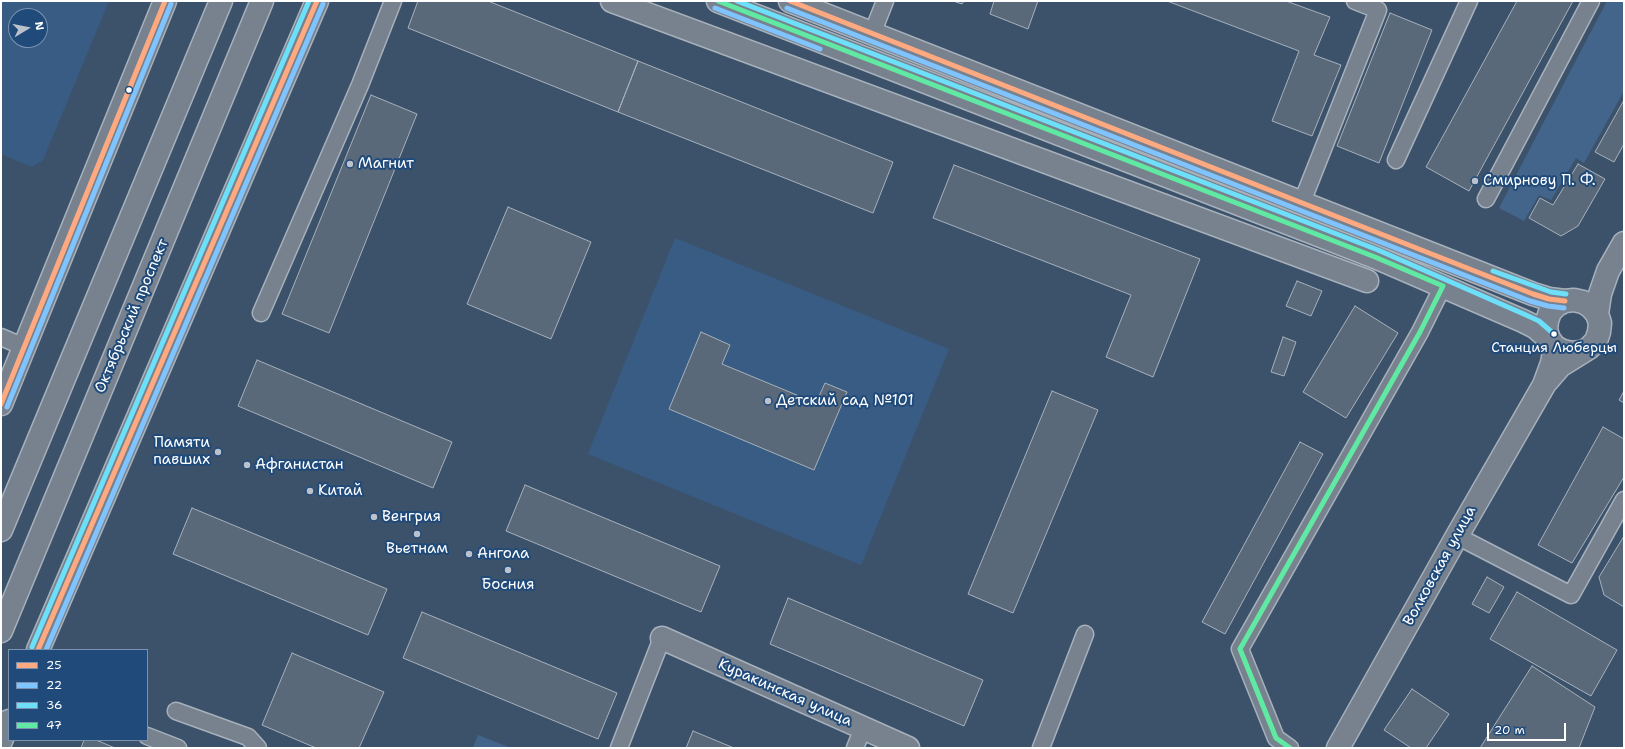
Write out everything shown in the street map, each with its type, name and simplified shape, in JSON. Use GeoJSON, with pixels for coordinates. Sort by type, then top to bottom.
{"type":"FeatureCollection","features":[{"type":"Feature","properties":{"kind":"main road"},"geometry":{"type":"LineString","coordinates":[[1,404],[165,1]]}},
{"type":"Feature","properties":{"kind":"main road"},"geometry":{"type":"LineString","coordinates":[[1,530],[221,1]]}},
{"type":"Feature","properties":{"kind":"main road","name":"Октябрьский проспект"},"geometry":{"type":"LineString","coordinates":[[1,632],[262,1]]}},
{"type":"Feature","properties":{"kind":"main road"},"geometry":{"type":"LineString","coordinates":[[38,649],[317,1]]}},
{"type":"Feature","properties":{"kind":"main road"},"geometry":{"type":"LineString","coordinates":[[612,1],[1367,281]]}},
{"type":"Feature","properties":{"kind":"main road"},"geometry":{"type":"LineString","coordinates":[[718,1],[1368,255],[1523,321],[1535,327],[1563,351],[1572,353],[1581,352]]}},
{"type":"Feature","properties":{"kind":"main road"},"geometry":{"type":"LineString","coordinates":[[790,1],[1533,294],[1549,299],[1583,302],[1591,307],[1597,314]]}},
{"type":"Feature","properties":{"kind":"main road","name":"Волковская улица"},"geometry":{"type":"LineString","coordinates":[[1544,385],[1560,366],[1589,348],[1596,341],[1600,323],[1597,314],[1600,294],[1608,271],[1624,243]]}},
{"type":"Feature","properties":{"kind":"main road","name":"Волковская улица"},"geometry":{"type":"LineString","coordinates":[[1338,748],[1544,385],[1552,363],[1552,343],[1546,330],[1550,312],[1557,305],[1594,287],[1608,271]]}},
{"type":"Feature","properties":{"kind":"main road","name":"Куракинская улица"},"geometry":{"type":"LineString","coordinates":[[662,638],[908,748]]}},
{"type":"Feature","properties":{"kind":"main road"},"geometry":{"type":"LineString","coordinates":[[1,741],[8,724]]}},
{"type":"Feature","properties":{"kind":"lane"},"geometry":{"type":"LineString","coordinates":[[261,313],[360,84],[393,1]]}},
{"type":"Feature","properties":{"kind":"lane"},"geometry":{"type":"LineString","coordinates":[[872,34],[885,1]]}},
{"type":"Feature","properties":{"kind":"lane"},"geometry":{"type":"LineString","coordinates":[[1302,202],[1378,10],[1355,1]]}},
{"type":"Feature","properties":{"kind":"lane"},"geometry":{"type":"LineString","coordinates":[[1396,160],[1469,1]]}},
{"type":"Feature","properties":{"kind":"lane"},"geometry":{"type":"LineString","coordinates":[[1486,199],[1591,1]]}},
{"type":"Feature","properties":{"kind":"lane"},"geometry":{"type":"LineString","coordinates":[[1290,748],[1276,738],[1240,649],[1420,332],[1443,286]]}},
{"type":"Feature","properties":{"kind":"lane"},"geometry":{"type":"LineString","coordinates":[[1,337],[24,347]]}},
{"type":"Feature","properties":{"kind":"lane"},"geometry":{"type":"LineString","coordinates":[[1457,536],[1570,595],[1624,500]]}},
{"type":"Feature","properties":{"kind":"lane"},"geometry":{"type":"LineString","coordinates":[[1040,748],[1085,634]]}},
{"type":"Feature","properties":{"kind":"lane"},"geometry":{"type":"LineString","coordinates":[[619,748],[662,638]]}},
{"type":"Feature","properties":{"kind":"lane"},"geometry":{"type":"LineString","coordinates":[[176,711],[248,737],[258,748]]}},
{"type":"Feature","properties":{"kind":"lane"},"geometry":{"type":"LineString","coordinates":[[855,748],[863,728]]}},
{"type":"Feature","properties":{"kind":"lane"},"geometry":{"type":"LineString","coordinates":[[148,736],[178,748]]}},
{"type":"Feature","properties":{"kind":"shaded area"},"geometry":{"type":"Polygon","coordinates":[[[1,1],[109,1],[43,160],[32,167],[1,154],[1,1]]]}},
{"type":"Feature","properties":{"kind":"shaded area"},"geometry":{"type":"Polygon","coordinates":[[[1607,1],[1624,1],[1624,91],[1584,163],[1576,158],[1551,200],[1539,195],[1524,221],[1499,208],[1607,1]]]}},
{"type":"Feature","properties":{"kind":"shaded area","name":"Детский сад №101"},"geometry":{"type":"Polygon","coordinates":[[[675,238],[949,349],[861,565],[588,454],[675,238]]]}},
{"type":"Feature","properties":{"kind":"shaded area"},"geometry":{"type":"Polygon","coordinates":[[[478,735],[511,748],[473,748],[478,735]]]}},
{"type":"Feature","properties":{"kind":"building"},"geometry":{"type":"Polygon","coordinates":[[[418,1],[488,1],[638,61],[618,112],[408,28],[418,1]]]}},
{"type":"Feature","properties":{"kind":"building"},"geometry":{"type":"Polygon","coordinates":[[[953,1],[964,1],[962,4],[953,1]]]}},
{"type":"Feature","properties":{"kind":"building"},"geometry":{"type":"Polygon","coordinates":[[[994,1],[1038,1],[1028,29],[990,14],[994,1]]]}},
{"type":"Feature","properties":{"kind":"building"},"geometry":{"type":"Polygon","coordinates":[[[1167,1],[1286,1],[1330,17],[1314,55],[1341,65],[1312,136],[1272,121],[1299,51],[1167,1]]]}},
{"type":"Feature","properties":{"kind":"building"},"geometry":{"type":"Polygon","coordinates":[[[1517,1],[1573,1],[1469,191],[1426,167],[1517,1]]]}},
{"type":"Feature","properties":{"kind":"building"},"geometry":{"type":"Polygon","coordinates":[[[1390,13],[1432,30],[1379,163],[1337,146],[1390,13]]]}},
{"type":"Feature","properties":{"kind":"building"},"geometry":{"type":"Polygon","coordinates":[[[638,61],[893,162],[873,213],[618,112],[638,61]]]}},
{"type":"Feature","properties":{"kind":"building"},"geometry":{"type":"Polygon","coordinates":[[[371,95],[417,114],[329,333],[282,314],[371,95]]]}},
{"type":"Feature","properties":{"kind":"building"},"geometry":{"type":"Polygon","coordinates":[[[1624,100],[1624,144],[1614,162],[1595,152],[1624,100]]]}},
{"type":"Feature","properties":{"kind":"building"},"geometry":{"type":"Polygon","coordinates":[[[1578,164],[1605,179],[1578,226],[1561,236],[1529,218],[1540,198],[1553,205],[1578,164]]]}},
{"type":"Feature","properties":{"kind":"building"},"geometry":{"type":"Polygon","coordinates":[[[954,165],[1200,259],[1153,377],[1106,357],[1131,295],[933,218],[954,165]]]}},
{"type":"Feature","properties":{"kind":"building"},"geometry":{"type":"Polygon","coordinates":[[[508,207],[591,242],[551,339],[467,304],[508,207]]]}},
{"type":"Feature","properties":{"kind":"building"},"geometry":{"type":"Polygon","coordinates":[[[1297,281],[1322,291],[1311,316],[1286,306],[1297,281]]]}},
{"type":"Feature","properties":{"kind":"building"},"geometry":{"type":"Polygon","coordinates":[[[1355,306],[1398,333],[1346,418],[1303,392],[1355,306]]]}},
{"type":"Feature","properties":{"kind":"building"},"geometry":{"type":"Polygon","coordinates":[[[701,332],[730,345],[722,364],[816,403],[825,383],[847,392],[814,470],[669,409],[701,332]]]}},
{"type":"Feature","properties":{"kind":"building"},"geometry":{"type":"Polygon","coordinates":[[[1283,337],[1296,342],[1284,376],[1271,372],[1283,337]]]}},
{"type":"Feature","properties":{"kind":"building"},"geometry":{"type":"Polygon","coordinates":[[[257,360],[452,442],[433,488],[238,406],[257,360]]]}},
{"type":"Feature","properties":{"kind":"building"},"geometry":{"type":"Polygon","coordinates":[[[1052,391],[1098,410],[1013,613],[968,594],[1052,391]]]}},
{"type":"Feature","properties":{"kind":"building"},"geometry":{"type":"Polygon","coordinates":[[[1624,391],[1624,403],[1619,400],[1624,391]]]}},
{"type":"Feature","properties":{"kind":"building"},"geometry":{"type":"Polygon","coordinates":[[[1603,427],[1624,439],[1624,477],[1572,563],[1538,545],[1603,427]]]}},
{"type":"Feature","properties":{"kind":"building"},"geometry":{"type":"Polygon","coordinates":[[[1300,442],[1323,454],[1225,634],[1202,622],[1300,442]]]}},
{"type":"Feature","properties":{"kind":"building"},"geometry":{"type":"Polygon","coordinates":[[[525,485],[720,566],[701,612],[506,531],[525,485]]]}},
{"type":"Feature","properties":{"kind":"building"},"geometry":{"type":"Polygon","coordinates":[[[192,508],[387,589],[368,635],[173,554],[192,508]]]}},
{"type":"Feature","properties":{"kind":"building"},"geometry":{"type":"Polygon","coordinates":[[[1624,536],[1624,607],[1604,595],[1599,577],[1624,536]]]}},
{"type":"Feature","properties":{"kind":"building"},"geometry":{"type":"Polygon","coordinates":[[[1487,577],[1504,587],[1489,613],[1472,604],[1487,577]]]}},
{"type":"Feature","properties":{"kind":"building"},"geometry":{"type":"Polygon","coordinates":[[[1517,592],[1617,650],[1591,696],[1490,639],[1517,592]]]}},
{"type":"Feature","properties":{"kind":"building"},"geometry":{"type":"Polygon","coordinates":[[[788,598],[983,680],[964,726],[770,644],[788,598]]]}},
{"type":"Feature","properties":{"kind":"building"},"geometry":{"type":"Polygon","coordinates":[[[422,612],[617,693],[598,739],[403,658],[422,612]]]}},
{"type":"Feature","properties":{"kind":"building"},"geometry":{"type":"Polygon","coordinates":[[[292,653],[384,692],[359,748],[316,748],[262,725],[292,653]]]}},
{"type":"Feature","properties":{"kind":"building"},"geometry":{"type":"Polygon","coordinates":[[[1532,666],[1595,707],[1579,748],[1480,748],[1532,666]]]}},
{"type":"Feature","properties":{"kind":"building"},"geometry":{"type":"Polygon","coordinates":[[[1412,689],[1449,714],[1426,748],[1411,748],[1384,730],[1412,689]]]}},
{"type":"Feature","properties":{"kind":"building"},"geometry":{"type":"Polygon","coordinates":[[[693,731],[734,748],[686,748],[693,731]]]}},
{"type":"Feature","properties":{"kind":"building"},"geometry":{"type":"Polygon","coordinates":[[[84,741],[98,741],[115,748],[81,748],[84,741]]]}},
{"type":"Feature","properties":{"kind":"transit line","name":"25"},"geometry":{"type":"LineString","coordinates":[[1,404],[165,1]]}},
{"type":"Feature","properties":{"kind":"transit line","name":"36"},"geometry":{"type":"LineString","coordinates":[[32,647],[309,1]]}},
{"type":"Feature","properties":{"kind":"transit line","name":"25"},"geometry":{"type":"LineString","coordinates":[[38,649],[317,1]]}},
{"type":"Feature","properties":{"kind":"transit line","name":"47"},"geometry":{"type":"LineString","coordinates":[[718,1],[1375,257],[1443,286],[1420,332],[1240,649],[1276,738],[1290,748]]}},
{"type":"Feature","properties":{"kind":"transit line","name":"36"},"geometry":{"type":"LineString","coordinates":[[737,1],[1378,250],[1539,321],[1554,334]]}},
{"type":"Feature","properties":{"kind":"transit line","name":"25"},"geometry":{"type":"LineString","coordinates":[[790,1],[1533,294],[1549,299],[1565,301]]}},
{"type":"Feature","properties":{"kind":"transit line","name":"22"},"geometry":{"type":"LineString","coordinates":[[7,407],[171,4]]}},
{"type":"Feature","properties":{"kind":"transit line","name":"22"},"geometry":{"type":"LineString","coordinates":[[46,649],[323,4]]}},
{"type":"Feature","properties":{"kind":"transit line","name":"22"},"geometry":{"type":"LineString","coordinates":[[715,8],[820,49]]}},
{"type":"Feature","properties":{"kind":"transit line","name":"22"},"geometry":{"type":"LineString","coordinates":[[787,8],[1530,301],[1548,306],[1564,308]]}},
{"type":"Feature","properties":{"kind":"transit line","name":"36"},"geometry":{"type":"LineString","coordinates":[[1493,271],[1551,292],[1566,294]]}},
{"type":"Feature","properties":{"kind":"place","name":"Магнит"},"geometry":{"type":"Point","coordinates":[350,164]}},
{"type":"Feature","properties":{"kind":"place","name":"Смирнову П. Ф."},"geometry":{"type":"Point","coordinates":[1475,181]}},
{"type":"Feature","properties":{"kind":"place","name":"Станция Люберцы"},"geometry":{"type":"Point","coordinates":[1554,334]}},
{"type":"Feature","properties":{"kind":"place","name":"Детский сад №101"},"geometry":{"type":"Point","coordinates":[768,401]}},
{"type":"Feature","properties":{"kind":"place","name":"Памяти павших"},"geometry":{"type":"Point","coordinates":[218,452]}},
{"type":"Feature","properties":{"kind":"place","name":"Афганистан"},"geometry":{"type":"Point","coordinates":[247,465]}},
{"type":"Feature","properties":{"kind":"place","name":"Китай"},"geometry":{"type":"Point","coordinates":[310,491]}},
{"type":"Feature","properties":{"kind":"place","name":"Венгрия"},"geometry":{"type":"Point","coordinates":[374,517]}},
{"type":"Feature","properties":{"kind":"place","name":"Вьетнам"},"geometry":{"type":"Point","coordinates":[417,534]}},
{"type":"Feature","properties":{"kind":"place","name":"Ангола"},"geometry":{"type":"Point","coordinates":[469,554]}},
{"type":"Feature","properties":{"kind":"place","name":"Босния"},"geometry":{"type":"Point","coordinates":[508,570]}}]}
